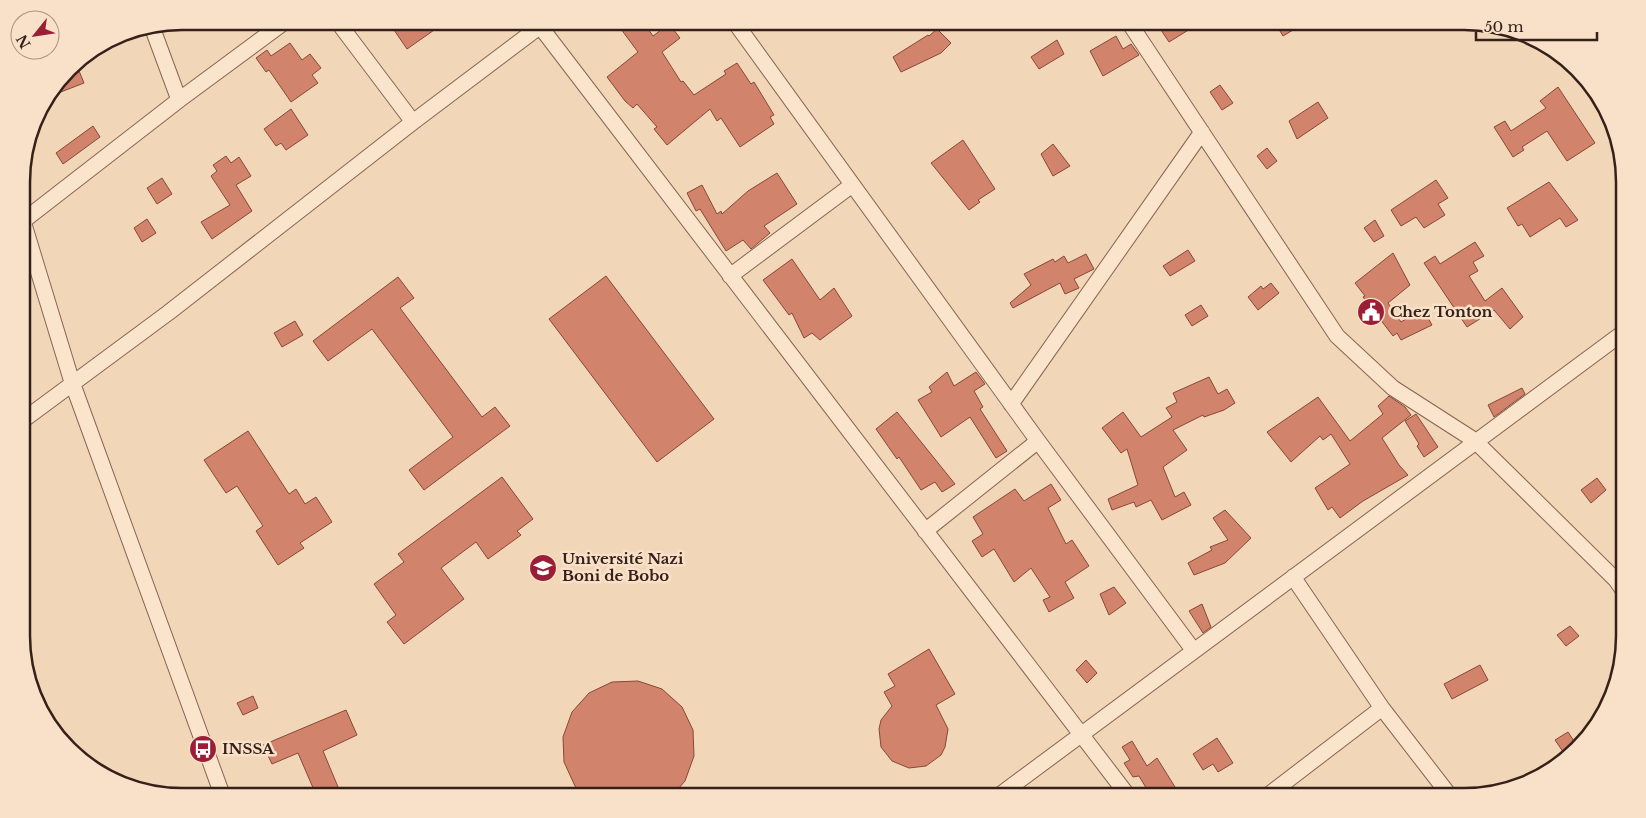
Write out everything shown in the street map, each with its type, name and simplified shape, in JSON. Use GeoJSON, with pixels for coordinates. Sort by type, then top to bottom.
{"type":"FeatureCollection","features":[{"type":"Feature","properties":{"kind":"street"},"geometry":{"type":"LineString","coordinates":[[30,213],[274,30]]}},
{"type":"Feature","properties":{"kind":"street"},"geometry":{"type":"LineString","coordinates":[[344,30],[413,122]]}},
{"type":"Feature","properties":{"kind":"street"},"geometry":{"type":"LineString","coordinates":[[30,415],[168,313],[532,30]]}},
{"type":"Feature","properties":{"kind":"street"},"geometry":{"type":"LineString","coordinates":[[546,30],[730,276],[1123,788]]}},
{"type":"Feature","properties":{"kind":"street"},"geometry":{"type":"LineString","coordinates":[[740,30],[1038,441],[1194,651]]}},
{"type":"Feature","properties":{"kind":"street"},"geometry":{"type":"LineString","coordinates":[[1134,30],[1337,336],[1393,388],[1476,442],[1616,580]]}},
{"type":"Feature","properties":{"kind":"street"},"geometry":{"type":"LineString","coordinates":[[154,33],[179,100]]}},
{"type":"Feature","properties":{"kind":"street"},"geometry":{"type":"LineString","coordinates":[[1011,404],[1202,132]]}},
{"type":"Feature","properties":{"kind":"street"},"geometry":{"type":"LineString","coordinates":[[730,276],[852,185]]}},
{"type":"Feature","properties":{"kind":"street"},"geometry":{"type":"LineString","coordinates":[[30,245],[72,382],[219,788]]}},
{"type":"Feature","properties":{"kind":"street"},"geometry":{"type":"LineString","coordinates":[[1008,788],[1616,338]]}},
{"type":"Feature","properties":{"kind":"street"},"geometry":{"type":"LineString","coordinates":[[926,531],[1038,441]]}},
{"type":"Feature","properties":{"kind":"street"},"geometry":{"type":"LineString","coordinates":[[1294,577],[1382,708],[1444,788]]}},
{"type":"Feature","properties":{"kind":"street"},"geometry":{"type":"LineString","coordinates":[[1277,788],[1382,708]]}},
{"type":"Feature","properties":{"kind":"building"},"geometry":{"type":"Polygon","coordinates":[[[394,30],[434,30],[407,49],[394,30]]]}},
{"type":"Feature","properties":{"kind":"building"},"geometry":{"type":"Polygon","coordinates":[[[622,30],[649,30],[653,36],[661,30],[674,30],[680,38],[662,52],[681,82],[683,81],[694,95],[726,74],[724,71],[737,63],[751,84],[754,82],[774,115],[770,117],[774,124],[740,147],[721,118],[717,121],[710,109],[667,145],[654,129],[657,127],[637,104],[633,108],[625,101],[607,77],[638,52],[622,30]]]}},
{"type":"Feature","properties":{"kind":"building"},"geometry":{"type":"Polygon","coordinates":[[[938,30],[951,43],[941,53],[901,72],[893,57],[938,30]]]}},
{"type":"Feature","properties":{"kind":"building"},"geometry":{"type":"Polygon","coordinates":[[[1161,30],[1188,30],[1169,42],[1161,30]]]}},
{"type":"Feature","properties":{"kind":"building"},"geometry":{"type":"Polygon","coordinates":[[[1279,30],[1293,30],[1283,36],[1279,30]]]}},
{"type":"Feature","properties":{"kind":"building"},"geometry":{"type":"Polygon","coordinates":[[[1116,36],[1123,49],[1131,44],[1139,55],[1103,76],[1090,51],[1116,36]]]}},
{"type":"Feature","properties":{"kind":"building"},"geometry":{"type":"Polygon","coordinates":[[[1057,40],[1064,54],[1039,69],[1031,57],[1057,40]]]}},
{"type":"Feature","properties":{"kind":"building"},"geometry":{"type":"Polygon","coordinates":[[[290,43],[302,60],[310,54],[321,68],[312,75],[318,83],[291,102],[269,70],[266,72],[256,58],[267,50],[271,56],[290,43]]]}},
{"type":"Feature","properties":{"kind":"building"},"geometry":{"type":"Polygon","coordinates":[[[79,71],[84,83],[59,93],[79,71]]]}},
{"type":"Feature","properties":{"kind":"building"},"geometry":{"type":"Polygon","coordinates":[[[1220,85],[1233,103],[1222,110],[1210,92],[1220,85]]]}},
{"type":"Feature","properties":{"kind":"building"},"geometry":{"type":"Polygon","coordinates":[[[1558,87],[1595,143],[1567,161],[1547,131],[1522,147],[1524,150],[1513,157],[1494,127],[1505,121],[1511,131],[1546,108],[1540,101],[1558,87]]]}},
{"type":"Feature","properties":{"kind":"building"},"geometry":{"type":"Polygon","coordinates":[[[1318,102],[1328,118],[1297,139],[1289,121],[1318,102]]]}},
{"type":"Feature","properties":{"kind":"building"},"geometry":{"type":"Polygon","coordinates":[[[291,109],[308,135],[286,150],[281,143],[276,146],[264,129],[291,109]]]}},
{"type":"Feature","properties":{"kind":"building"},"geometry":{"type":"Polygon","coordinates":[[[93,126],[100,137],[63,164],[56,153],[93,126]]]}},
{"type":"Feature","properties":{"kind":"building"},"geometry":{"type":"Polygon","coordinates":[[[963,140],[995,189],[978,200],[980,202],[969,210],[931,163],[963,140]]]}},
{"type":"Feature","properties":{"kind":"building"},"geometry":{"type":"Polygon","coordinates":[[[1053,144],[1070,166],[1053,176],[1041,154],[1053,144]]]}},
{"type":"Feature","properties":{"kind":"building"},"geometry":{"type":"Polygon","coordinates":[[[1267,148],[1277,161],[1267,169],[1257,156],[1267,148]]]}},
{"type":"Feature","properties":{"kind":"building"},"geometry":{"type":"Polygon","coordinates":[[[226,156],[231,163],[239,157],[251,176],[236,185],[252,211],[212,239],[201,222],[230,205],[211,176],[217,171],[213,165],[226,156]]]}},
{"type":"Feature","properties":{"kind":"building"},"geometry":{"type":"Polygon","coordinates":[[[777,173],[797,204],[764,226],[770,233],[751,249],[743,240],[726,251],[700,209],[696,211],[687,193],[702,185],[717,214],[721,211],[722,214],[748,191],[777,173]]]}},
{"type":"Feature","properties":{"kind":"building"},"geometry":{"type":"Polygon","coordinates":[[[162,178],[172,194],[157,204],[147,188],[162,178]]]}},
{"type":"Feature","properties":{"kind":"building"},"geometry":{"type":"Polygon","coordinates":[[[1436,180],[1448,198],[1438,204],[1445,215],[1424,228],[1416,217],[1401,226],[1391,210],[1436,180]]]}},
{"type":"Feature","properties":{"kind":"building"},"geometry":{"type":"Polygon","coordinates":[[[1549,182],[1578,220],[1566,227],[1560,218],[1530,237],[1522,224],[1518,226],[1507,208],[1549,182]]]}},
{"type":"Feature","properties":{"kind":"building"},"geometry":{"type":"Polygon","coordinates":[[[147,219],[156,233],[142,242],[134,228],[147,219]]]}},
{"type":"Feature","properties":{"kind":"building"},"geometry":{"type":"Polygon","coordinates":[[[1375,220],[1384,236],[1374,242],[1364,228],[1375,220]]]}},
{"type":"Feature","properties":{"kind":"building"},"geometry":{"type":"Polygon","coordinates":[[[1475,242],[1484,256],[1473,262],[1478,271],[1469,276],[1485,301],[1502,288],[1523,317],[1510,329],[1494,310],[1467,327],[1424,263],[1435,256],[1440,264],[1475,242]]]}},
{"type":"Feature","properties":{"kind":"building"},"geometry":{"type":"Polygon","coordinates":[[[1188,250],[1195,261],[1170,276],[1163,266],[1188,250]]]}},
{"type":"Feature","properties":{"kind":"building"},"geometry":{"type":"Polygon","coordinates":[[[1393,253],[1410,285],[1388,303],[1401,322],[1423,309],[1432,325],[1401,340],[1397,333],[1393,336],[1363,297],[1365,296],[1355,283],[1393,253]]]}},
{"type":"Feature","properties":{"kind":"building"},"geometry":{"type":"Polygon","coordinates":[[[1086,254],[1094,269],[1074,279],[1079,288],[1065,294],[1060,283],[1013,308],[1010,303],[1031,285],[1024,274],[1053,259],[1055,262],[1064,256],[1068,263],[1086,254]]]}},
{"type":"Feature","properties":{"kind":"building"},"geometry":{"type":"Polygon","coordinates":[[[792,259],[820,300],[834,288],[852,316],[820,340],[812,333],[804,338],[792,313],[789,315],[763,280],[792,259]]]}},
{"type":"Feature","properties":{"kind":"building"},"geometry":{"type":"Polygon","coordinates":[[[606,276],[714,419],[657,462],[549,319],[606,276]]]}},
{"type":"Feature","properties":{"kind":"building"},"geometry":{"type":"Polygon","coordinates":[[[398,277],[414,298],[400,308],[482,417],[495,407],[510,426],[424,490],[409,470],[453,437],[372,329],[328,361],[313,341],[398,277]]]}},
{"type":"Feature","properties":{"kind":"building"},"geometry":{"type":"Polygon","coordinates":[[[1271,283],[1279,293],[1258,310],[1248,297],[1261,286],[1263,289],[1271,283]]]}},
{"type":"Feature","properties":{"kind":"building"},"geometry":{"type":"Polygon","coordinates":[[[1201,305],[1208,316],[1192,326],[1185,315],[1201,305]]]}},
{"type":"Feature","properties":{"kind":"building"},"geometry":{"type":"Polygon","coordinates":[[[295,321],[303,335],[282,347],[274,333],[295,321]]]}},
{"type":"Feature","properties":{"kind":"building"},"geometry":{"type":"Polygon","coordinates":[[[947,372],[954,386],[976,372],[985,384],[974,391],[983,407],[980,409],[1007,451],[996,458],[970,417],[941,437],[918,400],[932,392],[929,387],[947,372]]]}},
{"type":"Feature","properties":{"kind":"building"},"geometry":{"type":"Polygon","coordinates":[[[1209,377],[1218,394],[1227,389],[1235,403],[1224,410],[1204,417],[1203,415],[1173,430],[1187,450],[1163,467],[1175,497],[1184,492],[1191,505],[1162,520],[1151,500],[1136,507],[1134,502],[1112,510],[1108,499],[1138,485],[1127,449],[1121,453],[1102,428],[1123,412],[1141,437],[1172,417],[1166,408],[1177,402],[1173,393],[1209,377]]]}},
{"type":"Feature","properties":{"kind":"building"},"geometry":{"type":"Polygon","coordinates":[[[1522,388],[1525,394],[1494,417],[1488,405],[1522,388]]]}},
{"type":"Feature","properties":{"kind":"building"},"geometry":{"type":"Polygon","coordinates":[[[1389,396],[1405,407],[1411,415],[1382,438],[1399,465],[1408,475],[1363,501],[1340,518],[1332,507],[1328,510],[1315,488],[1350,464],[1331,434],[1323,440],[1320,436],[1291,462],[1267,432],[1318,397],[1350,441],[1383,414],[1378,406],[1389,396]]]}},
{"type":"Feature","properties":{"kind":"building"},"geometry":{"type":"Polygon","coordinates":[[[897,412],[955,484],[942,492],[935,482],[921,490],[899,457],[897,459],[876,429],[897,412]]]}},
{"type":"Feature","properties":{"kind":"building"},"geometry":{"type":"Polygon","coordinates":[[[1416,414],[1438,447],[1424,457],[1417,446],[1419,444],[1405,421],[1416,414]]]}},
{"type":"Feature","properties":{"kind":"building"},"geometry":{"type":"Polygon","coordinates":[[[248,431],[289,494],[296,489],[305,504],[316,497],[332,522],[300,543],[304,548],[278,565],[256,531],[263,526],[237,486],[226,493],[204,460],[248,431]]]}},
{"type":"Feature","properties":{"kind":"building"},"geometry":{"type":"Polygon","coordinates":[[[502,477],[533,519],[517,531],[521,535],[488,559],[476,542],[441,568],[464,599],[404,644],[387,622],[396,615],[374,584],[404,562],[398,554],[502,477]]]}},
{"type":"Feature","properties":{"kind":"building"},"geometry":{"type":"Polygon","coordinates":[[[1597,478],[1606,490],[1591,503],[1581,490],[1597,478]]]}},
{"type":"Feature","properties":{"kind":"building"},"geometry":{"type":"Polygon","coordinates":[[[1051,484],[1061,500],[1048,508],[1066,544],[1072,540],[1089,566],[1065,582],[1074,598],[1049,612],[1043,600],[1050,597],[1031,568],[1014,582],[994,549],[982,557],[972,541],[983,534],[973,517],[1015,489],[1024,501],[1051,484]]]}},
{"type":"Feature","properties":{"kind":"building"},"geometry":{"type":"Polygon","coordinates":[[[1225,510],[1251,538],[1225,563],[1194,575],[1188,563],[1212,550],[1210,547],[1228,540],[1213,518],[1225,510]]]}},
{"type":"Feature","properties":{"kind":"building"},"geometry":{"type":"Polygon","coordinates":[[[1114,587],[1126,603],[1109,615],[1100,594],[1114,587]]]}},
{"type":"Feature","properties":{"kind":"building"},"geometry":{"type":"Polygon","coordinates":[[[1202,604],[1211,627],[1203,633],[1189,611],[1202,604]]]}},
{"type":"Feature","properties":{"kind":"building"},"geometry":{"type":"Polygon","coordinates":[[[1570,626],[1579,636],[1566,646],[1557,635],[1570,626]]]}},
{"type":"Feature","properties":{"kind":"building"},"geometry":{"type":"Polygon","coordinates":[[[929,649],[955,694],[936,705],[948,729],[945,747],[941,755],[926,766],[909,768],[892,761],[881,747],[879,729],[881,720],[892,706],[884,692],[895,686],[888,674],[929,649]]]}},
{"type":"Feature","properties":{"kind":"building"},"geometry":{"type":"Polygon","coordinates":[[[1086,660],[1097,673],[1087,683],[1076,670],[1086,660]]]}},
{"type":"Feature","properties":{"kind":"building"},"geometry":{"type":"Polygon","coordinates":[[[1480,665],[1488,680],[1452,699],[1444,684],[1480,665]]]}},
{"type":"Feature","properties":{"kind":"building"},"geometry":{"type":"Polygon","coordinates":[[[638,681],[662,689],[682,707],[693,730],[694,756],[685,781],[679,788],[577,788],[575,786],[564,762],[563,737],[572,712],[589,693],[612,682],[638,681]]]}},
{"type":"Feature","properties":{"kind":"building"},"geometry":{"type":"Polygon","coordinates":[[[253,696],[258,708],[243,715],[237,703],[253,696]]]}},
{"type":"Feature","properties":{"kind":"building"},"geometry":{"type":"Polygon","coordinates":[[[346,710],[357,735],[323,751],[338,788],[313,788],[298,753],[272,764],[263,745],[346,710]]]}},
{"type":"Feature","properties":{"kind":"building"},"geometry":{"type":"Polygon","coordinates":[[[1568,732],[1574,740],[1563,751],[1555,740],[1568,732]]]}},
{"type":"Feature","properties":{"kind":"building"},"geometry":{"type":"Polygon","coordinates":[[[1217,738],[1233,763],[1218,772],[1213,764],[1203,770],[1193,754],[1217,738]]]}},
{"type":"Feature","properties":{"kind":"building"},"geometry":{"type":"Polygon","coordinates":[[[1132,741],[1147,766],[1157,758],[1175,787],[1146,788],[1139,776],[1133,777],[1124,763],[1130,760],[1122,747],[1132,741]]]}},
{"type":"Feature","properties":{"kind":"place","name":"Chez Tonton"},"geometry":{"type":"Point","coordinates":[1371,312]}},
{"type":"Feature","properties":{"kind":"place","name":"Université Nazi Boni de Bobo"},"geometry":{"type":"Point","coordinates":[543,568]}},
{"type":"Feature","properties":{"kind":"place","name":"INSSA"},"geometry":{"type":"Point","coordinates":[203,749]}}]}
